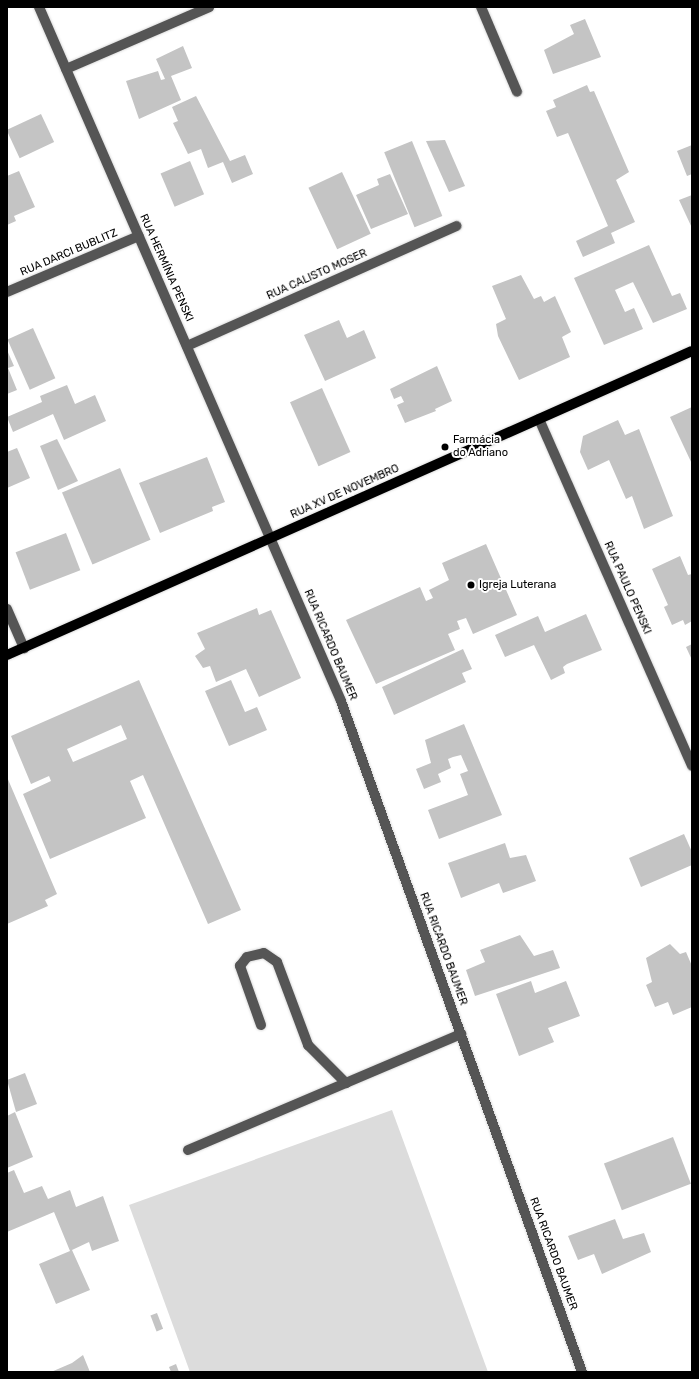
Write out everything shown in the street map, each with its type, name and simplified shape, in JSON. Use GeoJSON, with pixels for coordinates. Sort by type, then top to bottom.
{"type":"FeatureCollection","features":[{"type":"Feature","properties":{"kind":"main road","name":"RUA XV DE NOVEMBRO"},"geometry":{"type":"LineString","coordinates":[[7,655],[692,351]]}},
{"type":"Feature","properties":{"kind":"street","name":"RUA HERMÍNIA PENSKI"},"geometry":{"type":"LineString","coordinates":[[39,7],[271,538]]}},
{"type":"Feature","properties":{"kind":"street"},"geometry":{"type":"LineString","coordinates":[[66,69],[209,7]]}},
{"type":"Feature","properties":{"kind":"street"},"geometry":{"type":"LineString","coordinates":[[481,7],[517,92]]}},
{"type":"Feature","properties":{"kind":"street","name":"RUA CALISTO MOSER"},"geometry":{"type":"LineString","coordinates":[[187,346],[456,226]]}},
{"type":"Feature","properties":{"kind":"street","name":"RUA DARCI BUBLITZ"},"geometry":{"type":"LineString","coordinates":[[7,292],[139,236]]}},
{"type":"Feature","properties":{"kind":"street","name":"RUA PAULO PENSKI"},"geometry":{"type":"LineString","coordinates":[[539,418],[692,766]]}},
{"type":"Feature","properties":{"kind":"street","name":"RUA RICARDO BAUMER"},"geometry":{"type":"LineString","coordinates":[[271,538],[341,701],[582,1372]]}},
{"type":"Feature","properties":{"kind":"street"},"geometry":{"type":"LineString","coordinates":[[7,609],[24,648]]}},
{"type":"Feature","properties":{"kind":"street"},"geometry":{"type":"LineString","coordinates":[[261,1025],[240,966],[247,957],[264,953],[277,962],[308,1045],[346,1083]]}},
{"type":"Feature","properties":{"kind":"street"},"geometry":{"type":"LineString","coordinates":[[188,1150],[461,1034]]}},
{"type":"Feature","properties":{"kind":"shaded area"},"geometry":{"type":"Polygon","coordinates":[[[392,1110],[488,1372],[190,1372],[129,1205],[392,1110]]]}},
{"type":"Feature","properties":{"kind":"building"},"geometry":{"type":"Polygon","coordinates":[[[585,19],[601,57],[553,74],[544,50],[574,34],[570,25],[585,19]]]}},
{"type":"Feature","properties":{"kind":"building"},"geometry":{"type":"Polygon","coordinates":[[[183,46],[192,68],[171,76],[181,100],[139,119],[126,81],[158,71],[161,80],[165,79],[156,59],[183,46]]]}},
{"type":"Feature","properties":{"kind":"building"},"geometry":{"type":"Polygon","coordinates":[[[587,85],[590,92],[594,91],[629,172],[616,180],[635,222],[611,233],[615,243],[583,257],[576,241],[608,226],[568,133],[557,137],[546,111],[556,107],[553,100],[587,85]]]}},
{"type":"Feature","properties":{"kind":"building"},"geometry":{"type":"Polygon","coordinates":[[[196,96],[230,161],[245,155],[253,174],[232,183],[223,162],[208,168],[201,149],[188,154],[173,123],[178,121],[172,107],[196,96]]]}},
{"type":"Feature","properties":{"kind":"building"},"geometry":{"type":"Polygon","coordinates":[[[41,114],[54,142],[20,158],[7,130],[41,114]]]}},
{"type":"Feature","properties":{"kind":"building"},"geometry":{"type":"Polygon","coordinates":[[[445,140],[465,186],[449,192],[426,141],[445,140]]]}},
{"type":"Feature","properties":{"kind":"building"},"geometry":{"type":"Polygon","coordinates":[[[412,141],[442,216],[415,227],[384,152],[412,141]]]}},
{"type":"Feature","properties":{"kind":"building"},"geometry":{"type":"Polygon","coordinates":[[[692,145],[692,174],[687,176],[677,151],[692,145]]]}},
{"type":"Feature","properties":{"kind":"building"},"geometry":{"type":"Polygon","coordinates":[[[190,161],[204,194],[175,207],[161,174],[190,161]]]}},
{"type":"Feature","properties":{"kind":"building"},"geometry":{"type":"Polygon","coordinates":[[[19,171],[35,207],[14,216],[16,221],[7,225],[7,176],[19,171]]]}},
{"type":"Feature","properties":{"kind":"building"},"geometry":{"type":"Polygon","coordinates":[[[342,172],[371,234],[337,249],[308,188],[342,172]]]}},
{"type":"Feature","properties":{"kind":"building"},"geometry":{"type":"Polygon","coordinates":[[[390,174],[408,214],[371,229],[356,195],[379,185],[377,179],[390,174]]]}},
{"type":"Feature","properties":{"kind":"building"},"geometry":{"type":"Polygon","coordinates":[[[692,195],[692,228],[679,200],[692,195]]]}},
{"type":"Feature","properties":{"kind":"building"},"geometry":{"type":"Polygon","coordinates":[[[649,245],[672,296],[680,293],[687,309],[653,323],[633,282],[615,290],[625,312],[634,308],[643,329],[604,345],[574,278],[649,245]]]}},
{"type":"Feature","properties":{"kind":"building"},"geometry":{"type":"Polygon","coordinates":[[[521,275],[534,299],[541,296],[544,302],[555,296],[571,332],[562,337],[570,357],[519,380],[498,336],[496,324],[506,319],[492,286],[521,275]]]}},
{"type":"Feature","properties":{"kind":"building"},"geometry":{"type":"Polygon","coordinates":[[[339,320],[347,338],[364,330],[376,358],[325,381],[304,335],[339,320]]]}},
{"type":"Feature","properties":{"kind":"building"},"geometry":{"type":"Polygon","coordinates":[[[33,328],[55,378],[30,390],[7,339],[33,328]]]}},
{"type":"Feature","properties":{"kind":"building"},"geometry":{"type":"Polygon","coordinates":[[[7,350],[14,366],[8,368],[17,390],[7,394],[7,350]]]}},
{"type":"Feature","properties":{"kind":"building"},"geometry":{"type":"Polygon","coordinates":[[[437,366],[452,401],[435,409],[436,411],[405,423],[397,405],[404,402],[401,396],[394,399],[390,389],[437,366]]]}},
{"type":"Feature","properties":{"kind":"building"},"geometry":{"type":"Polygon","coordinates":[[[67,385],[75,404],[95,395],[106,421],[64,440],[53,414],[13,432],[7,417],[42,402],[40,396],[67,385]]]}},
{"type":"Feature","properties":{"kind":"building"},"geometry":{"type":"Polygon","coordinates":[[[322,388],[350,452],[318,466],[290,402],[322,388]]]}},
{"type":"Feature","properties":{"kind":"building"},"geometry":{"type":"Polygon","coordinates":[[[692,407],[692,464],[670,417],[692,407]]]}},
{"type":"Feature","properties":{"kind":"building"},"geometry":{"type":"Polygon","coordinates":[[[618,420],[625,435],[639,429],[673,516],[644,529],[632,496],[626,499],[609,460],[588,470],[580,452],[583,436],[618,420]]]}},
{"type":"Feature","properties":{"kind":"building"},"geometry":{"type":"Polygon","coordinates":[[[57,439],[78,481],[58,490],[40,446],[57,439]]]}},
{"type":"Feature","properties":{"kind":"building"},"geometry":{"type":"Polygon","coordinates":[[[17,448],[30,478],[7,488],[7,452],[17,448]]]}},
{"type":"Feature","properties":{"kind":"building"},"geometry":{"type":"Polygon","coordinates":[[[207,457],[225,502],[212,507],[213,511],[160,533],[139,483],[207,457]]]}},
{"type":"Feature","properties":{"kind":"building"},"geometry":{"type":"Polygon","coordinates":[[[120,468],[150,540],[92,564],[62,493],[120,468]]]}},
{"type":"Feature","properties":{"kind":"building"},"geometry":{"type":"Polygon","coordinates":[[[66,533],[80,570],[30,590],[16,552],[66,533]]]}},
{"type":"Feature","properties":{"kind":"building"},"geometry":{"type":"Polygon","coordinates":[[[486,544],[517,615],[473,634],[466,618],[457,621],[460,629],[448,634],[455,650],[376,684],[346,620],[420,587],[426,601],[433,598],[429,590],[449,580],[442,563],[486,544]]]}},
{"type":"Feature","properties":{"kind":"building"},"geometry":{"type":"Polygon","coordinates":[[[680,556],[688,575],[692,574],[692,621],[685,625],[683,620],[672,625],[664,607],[668,605],[652,569],[680,556]]]}},
{"type":"Feature","properties":{"kind":"building"},"geometry":{"type":"Polygon","coordinates":[[[257,608],[259,615],[271,610],[301,678],[259,697],[246,669],[216,682],[210,666],[203,668],[195,656],[205,649],[197,633],[257,608]]]}},
{"type":"Feature","properties":{"kind":"building"},"geometry":{"type":"Polygon","coordinates":[[[586,614],[602,650],[567,664],[563,667],[565,673],[551,680],[534,645],[505,657],[495,635],[538,616],[545,632],[586,614]]]}},
{"type":"Feature","properties":{"kind":"building"},"geometry":{"type":"Polygon","coordinates":[[[692,644],[692,660],[686,647],[692,644]]]}},
{"type":"Feature","properties":{"kind":"building"},"geometry":{"type":"Polygon","coordinates":[[[463,649],[472,669],[462,673],[466,682],[394,715],[382,687],[463,649]]]}},
{"type":"Feature","properties":{"kind":"building"},"geometry":{"type":"Polygon","coordinates":[[[139,680],[241,910],[208,924],[143,775],[130,781],[146,818],[50,859],[23,794],[51,781],[49,776],[31,784],[11,736],[139,680]],[[121,725],[67,749],[73,762],[127,739],[121,725]]]}},
{"type":"Feature","properties":{"kind":"building"},"geometry":{"type":"Polygon","coordinates":[[[231,680],[245,712],[257,707],[267,730],[229,746],[205,691],[231,680]]]}},
{"type":"Feature","properties":{"kind":"building"},"geometry":{"type":"Polygon","coordinates":[[[464,724],[502,815],[439,839],[428,810],[468,795],[460,774],[468,771],[461,755],[448,759],[451,768],[438,774],[441,782],[424,789],[416,769],[431,763],[425,740],[464,724]]]}},
{"type":"Feature","properties":{"kind":"building"},"geometry":{"type":"Polygon","coordinates":[[[7,777],[57,894],[45,900],[48,906],[7,924],[7,777]]]}},
{"type":"Feature","properties":{"kind":"building"},"geometry":{"type":"Polygon","coordinates":[[[684,834],[692,852],[692,865],[641,887],[629,858],[684,834]]]}},
{"type":"Feature","properties":{"kind":"building"},"geometry":{"type":"Polygon","coordinates":[[[505,843],[510,858],[526,855],[536,881],[503,893],[499,883],[461,898],[448,863],[505,843]]]}},
{"type":"Feature","properties":{"kind":"building"},"geometry":{"type":"Polygon","coordinates":[[[520,935],[534,956],[553,950],[560,968],[475,996],[466,970],[485,962],[480,950],[520,935]]]}},
{"type":"Feature","properties":{"kind":"building"},"geometry":{"type":"Polygon","coordinates":[[[670,944],[680,954],[686,952],[692,966],[692,1007],[673,1015],[668,1002],[655,1007],[646,985],[652,982],[646,958],[670,944]]]}},
{"type":"Feature","properties":{"kind":"building"},"geometry":{"type":"Polygon","coordinates":[[[531,981],[535,993],[566,981],[580,1016],[548,1028],[554,1042],[519,1056],[496,994],[531,981]]]}},
{"type":"Feature","properties":{"kind":"building"},"geometry":{"type":"Polygon","coordinates":[[[25,1073],[37,1104],[16,1112],[7,1080],[25,1073]]]}},
{"type":"Feature","properties":{"kind":"building"},"geometry":{"type":"Polygon","coordinates":[[[15,1112],[33,1157],[7,1168],[7,1116],[15,1112]]]}},
{"type":"Feature","properties":{"kind":"building"},"geometry":{"type":"Polygon","coordinates":[[[673,1137],[691,1184],[622,1210],[604,1164],[673,1137]]]}},
{"type":"Feature","properties":{"kind":"building"},"geometry":{"type":"Polygon","coordinates":[[[14,1170],[24,1193],[42,1186],[48,1199],[70,1190],[76,1207],[103,1196],[119,1241],[92,1251],[89,1242],[72,1250],[90,1290],[56,1304],[39,1264],[70,1251],[54,1212],[7,1232],[7,1173],[14,1170]]]}},
{"type":"Feature","properties":{"kind":"building"},"geometry":{"type":"Polygon","coordinates":[[[615,1219],[623,1239],[644,1233],[651,1252],[602,1274],[594,1254],[578,1260],[568,1236],[615,1219]]]}},
{"type":"Feature","properties":{"kind":"building"},"geometry":{"type":"Polygon","coordinates":[[[157,1313],[163,1329],[157,1331],[150,1316],[157,1313]]]}},
{"type":"Feature","properties":{"kind":"building"},"geometry":{"type":"Polygon","coordinates":[[[83,1355],[90,1372],[51,1372],[72,1363],[83,1355]]]}},
{"type":"Feature","properties":{"kind":"building"},"geometry":{"type":"Polygon","coordinates":[[[176,1364],[179,1372],[171,1372],[169,1367],[176,1364]]]}},
{"type":"Feature","properties":{"kind":"place","name":"Farmácia do Adriano"},"geometry":{"type":"Point","coordinates":[445,447]}},
{"type":"Feature","properties":{"kind":"place","name":"Igreja Luterana"},"geometry":{"type":"Point","coordinates":[471,585]}}]}
